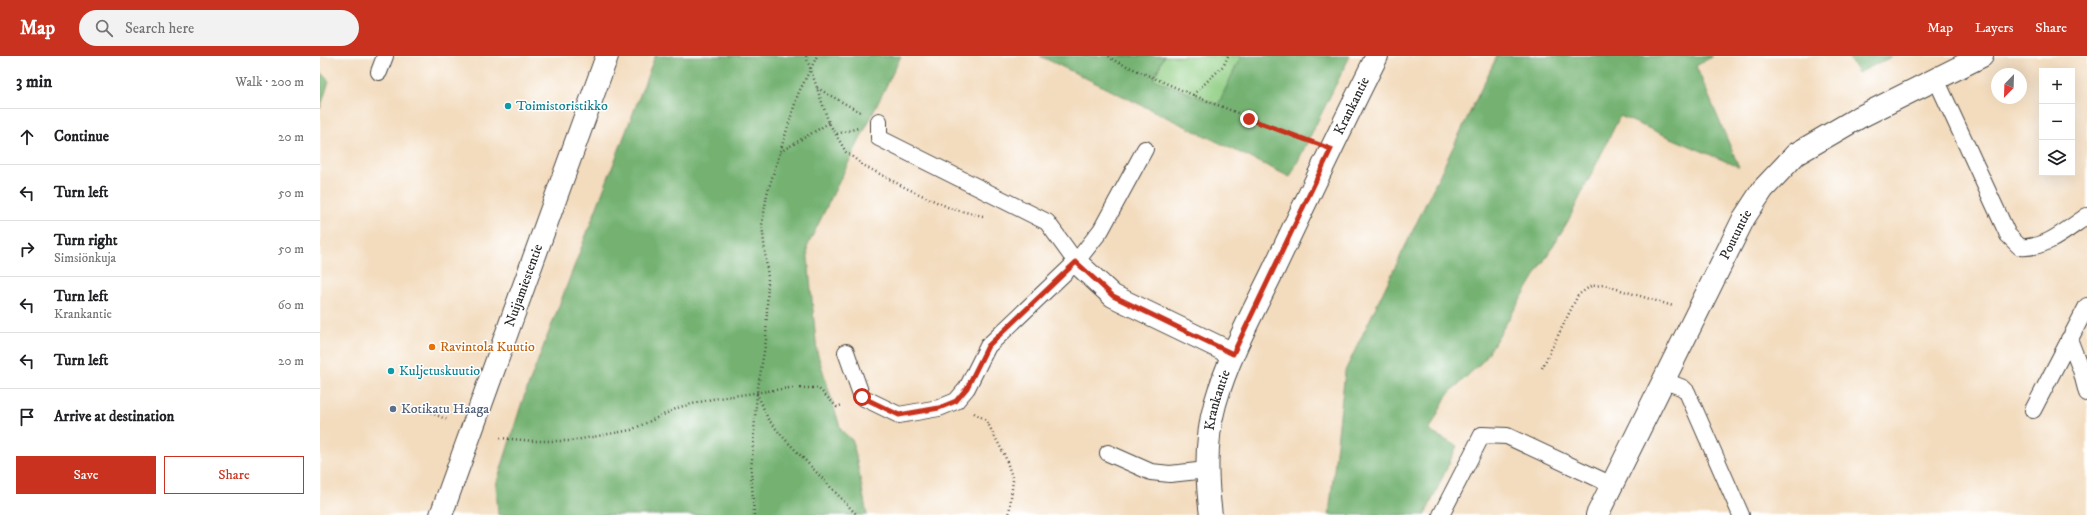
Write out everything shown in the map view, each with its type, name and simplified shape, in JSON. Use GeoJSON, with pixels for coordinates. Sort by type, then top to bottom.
{"type":"FeatureCollection","features":[{"type":"Feature","properties":{"kind":"street","name":"Nuijamiestentie"},"geometry":{"type":"LineString","coordinates":[[441,515],[607,56]]}},
{"type":"Feature","properties":{"kind":"street","name":"Krankantie"},"geometry":{"type":"LineString","coordinates":[[1211,515],[1207,470],[1210,432],[1215,404],[1233,354],[1377,56]]}},
{"type":"Feature","properties":{"kind":"street","name":"Poutuntie"},"geometry":{"type":"LineString","coordinates":[[1597,515],[1744,218],[1763,189],[1796,154],[1817,140],[1982,56]]}},
{"type":"Feature","properties":{"kind":"street"},"geometry":{"type":"LineString","coordinates":[[1076,262],[1113,296],[1233,354]]}},
{"type":"Feature","properties":{"kind":"lane"},"geometry":{"type":"LineString","coordinates":[[379,72],[385,56]]}},
{"type":"Feature","properties":{"kind":"lane"},"geometry":{"type":"LineString","coordinates":[[1936,79],[2008,235],[2020,247],[2031,248],[2050,241],[2087,216]]}},
{"type":"Feature","properties":{"kind":"lane"},"geometry":{"type":"LineString","coordinates":[[878,122],[879,138],[1047,222],[1076,262]]}},
{"type":"Feature","properties":{"kind":"lane"},"geometry":{"type":"LineString","coordinates":[[846,352],[862,397],[899,415],[939,408],[956,401],[967,388],[988,346],[1076,262],[1101,230],[1145,149]]}},
{"type":"Feature","properties":{"kind":"lane"},"geometry":{"type":"LineString","coordinates":[[2032,410],[2087,306]]}},
{"type":"Feature","properties":{"kind":"lane"},"geometry":{"type":"LineString","coordinates":[[2069,339],[2084,375],[2087,393]]}},
{"type":"Feature","properties":{"kind":"lane"},"geometry":{"type":"LineString","coordinates":[[1663,380],[1683,388],[1687,392],[1741,515]]}},
{"type":"Feature","properties":{"kind":"lane"},"geometry":{"type":"LineString","coordinates":[[1440,515],[1482,434],[1507,436],[1612,485]]}},
{"type":"Feature","properties":{"kind":"lane"},"geometry":{"type":"LineString","coordinates":[[1108,453],[1151,472],[1170,474],[1207,470]]}},
{"type":"Feature","properties":{"kind":"path"},"geometry":{"type":"LineString","coordinates":[[806,56],[811,68]]}},
{"type":"Feature","properties":{"kind":"path"},"geometry":{"type":"LineString","coordinates":[[754,515],[751,471],[757,393],[766,340],[768,278],[762,225],[767,194],[798,94],[817,56]]}},
{"type":"Feature","properties":{"kind":"path"},"geometry":{"type":"LineString","coordinates":[[1109,56],[1113,60],[1193,95],[1331,149]]}},
{"type":"Feature","properties":{"kind":"path"},"geometry":{"type":"LineString","coordinates":[[1193,95],[1224,65],[1228,56]]}},
{"type":"Feature","properties":{"kind":"path"},"geometry":{"type":"LineString","coordinates":[[816,88],[878,122]]}},
{"type":"Feature","properties":{"kind":"path"},"geometry":{"type":"LineString","coordinates":[[780,152],[829,123]]}},
{"type":"Feature","properties":{"kind":"path"},"geometry":{"type":"LineString","coordinates":[[1542,368],[1578,295],[1591,286],[1604,285],[1675,307]]}},
{"type":"Feature","properties":{"kind":"path"},"geometry":{"type":"LineString","coordinates":[[500,438],[541,441],[570,441],[631,430],[680,407],[712,399],[790,388],[818,388],[832,403]]}},
{"type":"Feature","properties":{"kind":"path"},"geometry":{"type":"LineString","coordinates":[[757,393],[768,419],[782,436],[857,515]]}},
{"type":"Feature","properties":{"kind":"path"},"geometry":{"type":"LineString","coordinates":[[956,401],[986,420],[1005,456],[1013,480],[1009,515]]}},
{"type":"Feature","properties":{"kind":"path"},"geometry":{"type":"LineString","coordinates":[[426,411],[452,421]]}},
{"type":"Feature","properties":{"kind":"green space"},"geometry":{"type":"Polygon","coordinates":[[[655,56],[901,56],[807,247],[817,352],[841,430],[853,441],[867,515],[498,515],[496,485],[522,402],[655,56]]]}},
{"type":"Feature","properties":{"kind":"green space"},"geometry":{"type":"Polygon","coordinates":[[[1040,56],[1164,56],[1154,79],[1218,105],[1241,56],[1350,56],[1290,177],[1040,56]]]}},
{"type":"Feature","properties":{"kind":"green space"},"geometry":{"type":"Polygon","coordinates":[[[1164,56],[1241,56],[1218,105],[1154,79],[1164,56]]]}},
{"type":"Feature","properties":{"kind":"green space"},"geometry":{"type":"Polygon","coordinates":[[[1497,56],[1713,56],[1696,66],[1739,167],[1620,116],[1568,221],[1484,360],[1447,395],[1429,431],[1457,446],[1425,515],[1329,515],[1345,371],[1497,56]]]}},
{"type":"Feature","properties":{"kind":"green space"},"geometry":{"type":"Polygon","coordinates":[[[1848,56],[1893,56],[1858,73],[1848,56]]]}},
{"type":"Feature","properties":{"kind":"green space"},"geometry":{"type":"Polygon","coordinates":[[[320,72],[329,81],[320,109],[320,72]]]}},
{"type":"Feature","properties":{"kind":"place","name":"Toimistoristikko"},"geometry":{"type":"Point","coordinates":[508,106]}},
{"type":"Feature","properties":{"kind":"place","name":"Ravintola Kuutio"},"geometry":{"type":"Point","coordinates":[432,347]}},
{"type":"Feature","properties":{"kind":"place","name":"Kuljetuskuutio"},"geometry":{"type":"Point","coordinates":[391,371]}},
{"type":"Feature","properties":{"kind":"place","name":"Kotikatu Haaga"},"geometry":{"type":"Point","coordinates":[393,409]}},
{"type":"Feature","properties":{"kind":"route"},"geometry":{"type":"LineString","coordinates":[[862,397],[899,415],[939,408],[956,401],[967,388],[988,346],[1076,262],[1113,296],[1233,354],[1331,149],[1249,119]]}}]}
